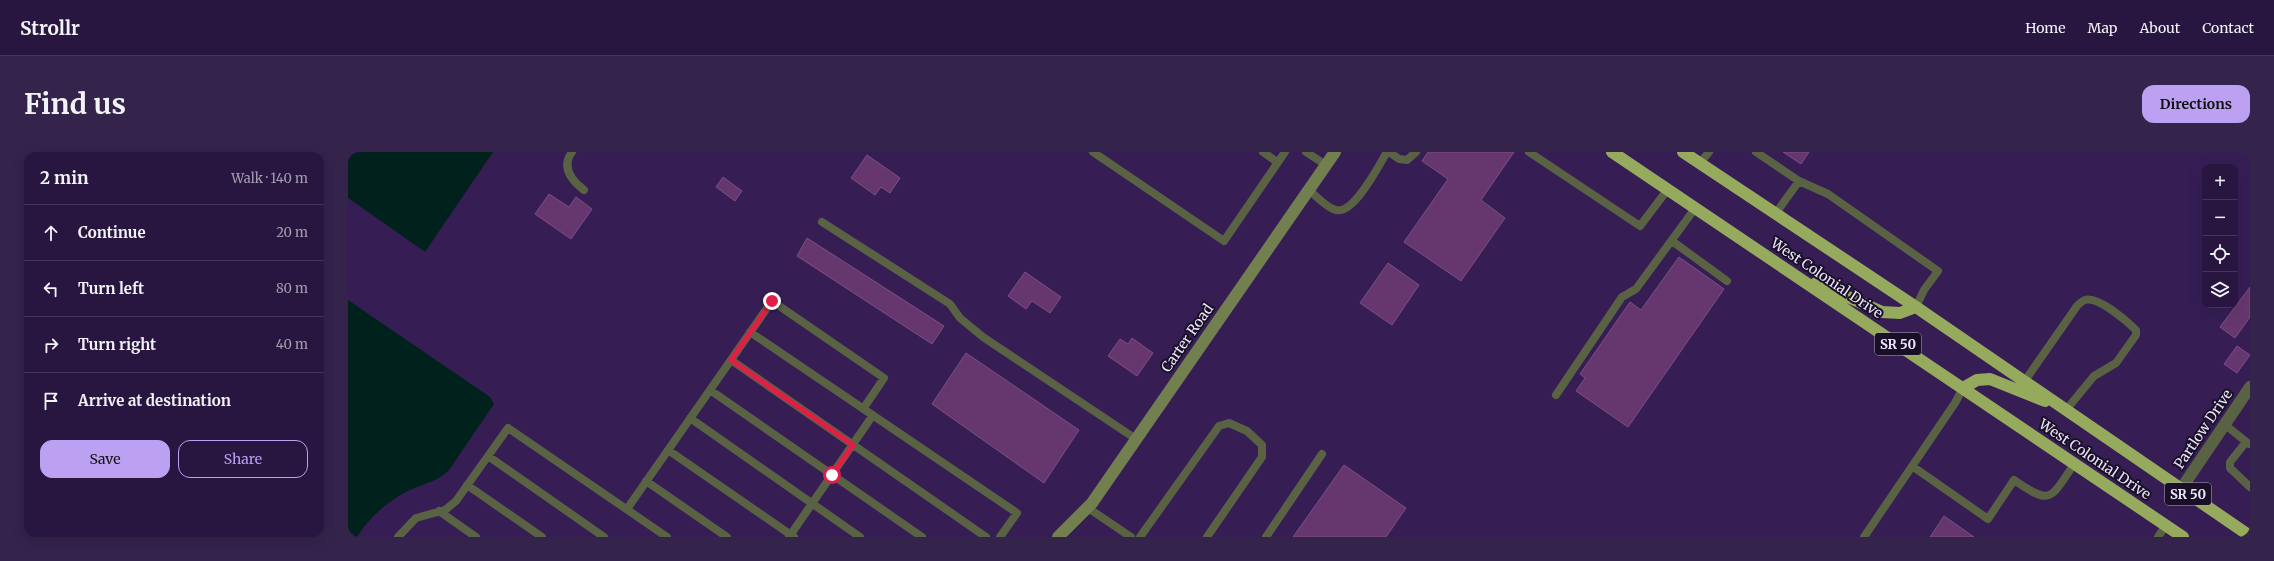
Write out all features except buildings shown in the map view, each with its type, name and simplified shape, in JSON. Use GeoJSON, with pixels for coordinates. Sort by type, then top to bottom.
{"type":"FeatureCollection","features":[{"type":"Feature","properties":{"kind":"highway","name":"West Colonial Drive"},"geometry":{"type":"LineString","coordinates":[[1612,152],[1696,207],[1784,268],[2184,537]]}},
{"type":"Feature","properties":{"kind":"highway","name":"West Colonial Drive"},"geometry":{"type":"LineString","coordinates":[[1683,152],[1916,307],[2250,536]]}},
{"type":"Feature","properties":{"kind":"highway"},"geometry":{"type":"LineString","coordinates":[[1784,268],[1882,312],[1900,313],[1916,307]]}},
{"type":"Feature","properties":{"kind":"highway"},"geometry":{"type":"LineString","coordinates":[[1963,388],[1977,380],[1990,379],[2066,410]]}},
{"type":"Feature","properties":{"kind":"street","name":"Carter Road"},"geometry":{"type":"LineString","coordinates":[[1058,537],[1088,508],[1335,152]]}},
{"type":"Feature","properties":{"kind":"street","name":"Partlow Drive"},"geometry":{"type":"LineString","coordinates":[[2181,488],[2250,387]]}},
{"type":"Feature","properties":{"kind":"lane"},"geometry":{"type":"LineString","coordinates":[[572,152],[567,159],[568,172],[574,182],[584,190]]}},
{"type":"Feature","properties":{"kind":"lane"},"geometry":{"type":"LineString","coordinates":[[1093,152],[1224,241],[1284,152]]}},
{"type":"Feature","properties":{"kind":"lane"},"geometry":{"type":"LineString","coordinates":[[1263,152],[1277,162]]}},
{"type":"Feature","properties":{"kind":"lane"},"geometry":{"type":"LineString","coordinates":[[1306,152],[1326,165]]}},
{"type":"Feature","properties":{"kind":"lane"},"geometry":{"type":"LineString","coordinates":[[1308,190],[1335,210],[1343,210],[1351,206],[1361,194],[1388,152],[1399,158],[1407,160],[1416,152]]}},
{"type":"Feature","properties":{"kind":"lane"},"geometry":{"type":"LineString","coordinates":[[1529,152],[1640,226],[1668,189]]}},
{"type":"Feature","properties":{"kind":"lane"},"geometry":{"type":"LineString","coordinates":[[1700,163],[1709,152]]}},
{"type":"Feature","properties":{"kind":"lane"},"geometry":{"type":"LineString","coordinates":[[1756,152],[1799,181],[1828,194],[1938,271],[1924,290],[1916,307]]}},
{"type":"Feature","properties":{"kind":"lane"},"geometry":{"type":"LineString","coordinates":[[1776,213],[1799,181]]}},
{"type":"Feature","properties":{"kind":"lane"},"geometry":{"type":"LineString","coordinates":[[1556,395],[1622,297],[1636,289],[1696,207]]}},
{"type":"Feature","properties":{"kind":"lane"},"geometry":{"type":"LineString","coordinates":[[822,222],[950,304],[960,318],[983,337],[1136,439]]}},
{"type":"Feature","properties":{"kind":"lane"},"geometry":{"type":"LineString","coordinates":[[1672,241],[1727,281]]}},
{"type":"Feature","properties":{"kind":"lane"},"geometry":{"type":"LineString","coordinates":[[2024,382],[2077,306],[2085,300],[2096,300],[2136,330],[2136,335],[2116,363],[2094,376],[2066,410]]}},
{"type":"Feature","properties":{"kind":"lane"},"geometry":{"type":"LineString","coordinates":[[626,509],[772,301],[884,378],[863,408]]}},
{"type":"Feature","properties":{"kind":"lane"},"geometry":{"type":"LineString","coordinates":[[750,332],[1017,513],[1000,537]]}},
{"type":"Feature","properties":{"kind":"lane"},"geometry":{"type":"LineString","coordinates":[[731,360],[986,537]]}},
{"type":"Feature","properties":{"kind":"lane"},"geometry":{"type":"LineString","coordinates":[[1864,537],[1955,403],[1963,388]]}},
{"type":"Feature","properties":{"kind":"lane"},"geometry":{"type":"LineString","coordinates":[[710,390],[922,537]]}},
{"type":"Feature","properties":{"kind":"lane"},"geometry":{"type":"LineString","coordinates":[[668,450],[792,536],[873,415]]}},
{"type":"Feature","properties":{"kind":"lane"},"geometry":{"type":"LineString","coordinates":[[690,418],[860,537]]}},
{"type":"Feature","properties":{"kind":"lane"},"geometry":{"type":"LineString","coordinates":[[1140,537],[1219,426],[1229,423],[1248,432],[1262,445],[1262,457],[1207,537]]}},
{"type":"Feature","properties":{"kind":"lane"},"geometry":{"type":"LineString","coordinates":[[2224,424],[2248,443],[2230,462],[2230,468],[2250,486]]}},
{"type":"Feature","properties":{"kind":"lane"},"geometry":{"type":"LineString","coordinates":[[409,537],[400,534],[416,518],[439,511],[456,501],[508,428],[667,537]]}},
{"type":"Feature","properties":{"kind":"lane"},"geometry":{"type":"LineString","coordinates":[[1266,537],[1322,454]]}},
{"type":"Feature","properties":{"kind":"lane"},"geometry":{"type":"LineString","coordinates":[[488,456],[604,537]]}},
{"type":"Feature","properties":{"kind":"lane"},"geometry":{"type":"LineString","coordinates":[[1912,466],[1988,519],[2014,480],[2036,496],[2045,497],[2053,494],[2075,463]]}},
{"type":"Feature","properties":{"kind":"lane"},"geometry":{"type":"LineString","coordinates":[[646,481],[727,537]]}},
{"type":"Feature","properties":{"kind":"lane"},"geometry":{"type":"LineString","coordinates":[[467,485],[542,537]]}},
{"type":"Feature","properties":{"kind":"lane"},"geometry":{"type":"LineString","coordinates":[[1088,508],[1131,537]]}},
{"type":"Feature","properties":{"kind":"lane"},"geometry":{"type":"LineString","coordinates":[[439,511],[476,537]]}},
{"type":"Feature","properties":{"kind":"lane"},"geometry":{"type":"LineString","coordinates":[[2158,537],[2166,525]]}},
{"type":"Feature","properties":{"kind":"shaded area"},"geometry":{"type":"Polygon","coordinates":[[[348,152],[493,152],[425,252],[348,198],[348,152]]]}},
{"type":"Feature","properties":{"kind":"shaded area"},"geometry":{"type":"Polygon","coordinates":[[[348,300],[490,397],[494,404],[445,474],[404,493],[388,503],[374,515],[357,537],[348,537],[348,300]]]}},
{"type":"Feature","properties":{"kind":"route"},"geometry":{"type":"LineString","coordinates":[[772,301],[731,360],[853,445],[832,475]]}}]}
